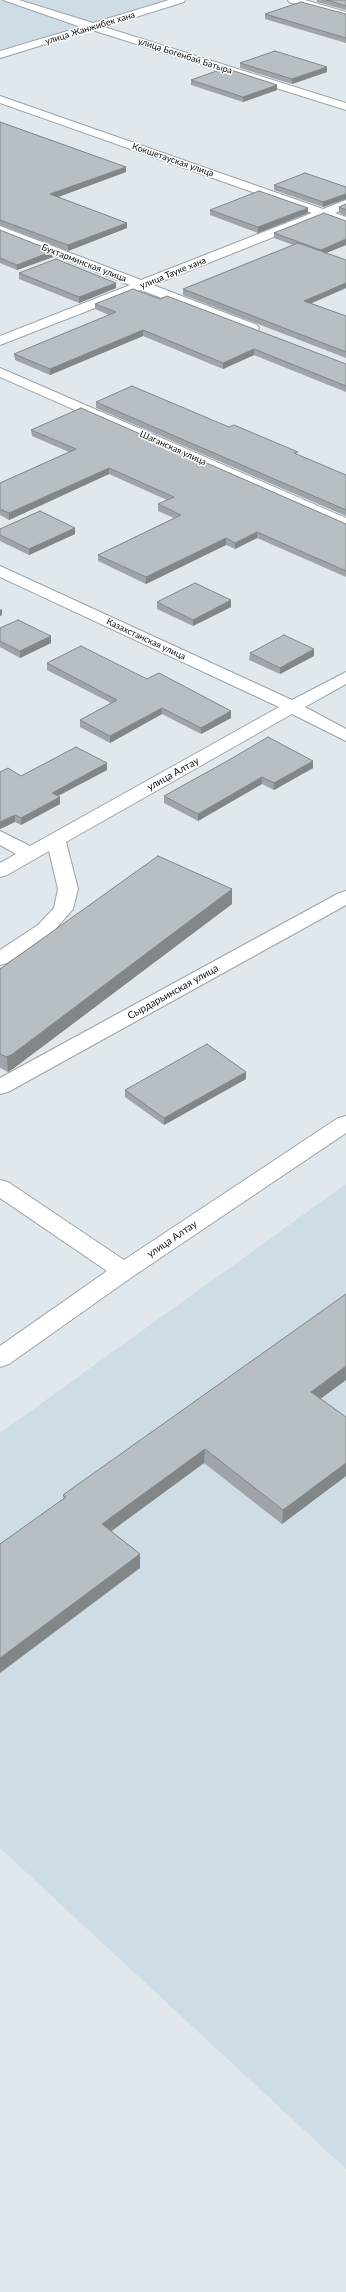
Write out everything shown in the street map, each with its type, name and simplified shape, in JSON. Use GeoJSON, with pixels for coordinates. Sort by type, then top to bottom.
{"type":"FeatureCollection","features":[{"type":"Feature","properties":{"kind":"street","name":"улица Богенбай Батыра"},"geometry":{"type":"LineString","coordinates":[[8,0],[346,107]]}},
{"type":"Feature","properties":{"kind":"street","name":"улица Жанжибек хана"},"geometry":{"type":"LineString","coordinates":[[0,55],[180,0]]}},
{"type":"Feature","properties":{"kind":"street"},"geometry":{"type":"LineString","coordinates":[[293,0],[346,16]]}},
{"type":"Feature","properties":{"kind":"street","name":"Кокшетауская улица"},"geometry":{"type":"LineString","coordinates":[[0,99],[346,221]]}},
{"type":"Feature","properties":{"kind":"street","name":"улица Тауке хана"},"geometry":{"type":"LineString","coordinates":[[0,341],[346,204]]}},
{"type":"Feature","properties":{"kind":"street","name":"Бухтарминская улица"},"geometry":{"type":"LineString","coordinates":[[0,230],[266,334]]}},
{"type":"Feature","properties":{"kind":"street","name":"Шаганская улица"},"geometry":{"type":"LineString","coordinates":[[0,372],[346,524]]}},
{"type":"Feature","properties":{"kind":"street","name":"Казахстанская улица"},"geometry":{"type":"LineString","coordinates":[[0,571],[292,707],[346,736]]}},
{"type":"Feature","properties":{"kind":"street","name":"улица Алтау"},"geometry":{"type":"LineString","coordinates":[[0,871],[346,677]]}},
{"type":"Feature","properties":{"kind":"street"},"geometry":{"type":"LineString","coordinates":[[0,837],[30,854]]}},
{"type":"Feature","properties":{"kind":"street"},"geometry":{"type":"LineString","coordinates":[[0,959],[45,929],[63,909],[68,889],[56,840]]}},
{"type":"Feature","properties":{"kind":"street","name":"Сырдарьинская улица"},"geometry":{"type":"LineString","coordinates":[[0,1087],[346,897]]}},
{"type":"Feature","properties":{"kind":"street","name":"улица Алтау"},"geometry":{"type":"LineString","coordinates":[[0,1358],[124,1271],[346,1123]]}},
{"type":"Feature","properties":{"kind":"street"},"geometry":{"type":"LineString","coordinates":[[0,1187],[124,1271]]}},
{"type":"Feature","properties":{"kind":"shaded area"},"geometry":{"type":"Polygon","coordinates":[[[0,0],[182,0],[0,60],[0,0]]]}},
{"type":"Feature","properties":{"kind":"shaded area"},"geometry":{"type":"Polygon","coordinates":[[[346,1184],[346,2169],[0,1848],[0,1433],[346,1184]]]}},
{"type":"Feature","properties":{"kind":"building"},"geometry":{"type":"Polygon","coordinates":[[[327,0],[346,0],[346,6],[327,0]]]}},
{"type":"Feature","properties":{"kind":"building"},"geometry":{"type":"Polygon","coordinates":[[[301,2],[346,14],[346,38],[265,14],[301,2]]]}},
{"type":"Feature","properties":{"kind":"building"},"geometry":{"type":"Polygon","coordinates":[[[275,51],[327,67],[292,79],[240,63],[275,51]]]}},
{"type":"Feature","properties":{"kind":"building"},"geometry":{"type":"Polygon","coordinates":[[[225,68],[277,85],[243,97],[191,80],[225,68]]]}},
{"type":"Feature","properties":{"kind":"building"},"geometry":{"type":"Polygon","coordinates":[[[0,122],[126,167],[50,194],[127,223],[68,245],[0,220],[0,122]]]}},
{"type":"Feature","properties":{"kind":"building"},"geometry":{"type":"Polygon","coordinates":[[[305,173],[346,187],[346,194],[323,202],[274,185],[305,173]]]}},
{"type":"Feature","properties":{"kind":"building"},"geometry":{"type":"Polygon","coordinates":[[[259,191],[308,208],[258,227],[210,210],[259,191]]]}},
{"type":"Feature","properties":{"kind":"building"},"geometry":{"type":"Polygon","coordinates":[[[346,204],[346,210],[339,207],[346,204]]]}},
{"type":"Feature","properties":{"kind":"building"},"geometry":{"type":"Polygon","coordinates":[[[324,213],[346,221],[346,239],[321,250],[274,233],[324,213]]]}},
{"type":"Feature","properties":{"kind":"building"},"geometry":{"type":"Polygon","coordinates":[[[0,230],[53,251],[17,265],[0,258],[0,230]]]}},
{"type":"Feature","properties":{"kind":"building"},"geometry":{"type":"Polygon","coordinates":[[[298,243],[346,260],[346,283],[304,301],[346,316],[346,352],[183,289],[298,243]]]}},
{"type":"Feature","properties":{"kind":"building"},"geometry":{"type":"Polygon","coordinates":[[[56,259],[116,283],[79,297],[19,273],[56,259]]]}},
{"type":"Feature","properties":{"kind":"building"},"geometry":{"type":"Polygon","coordinates":[[[133,289],[160,299],[167,296],[346,364],[346,386],[254,349],[223,363],[143,330],[50,369],[14,354],[116,312],[95,304],[133,289]]]}},
{"type":"Feature","properties":{"kind":"building"},"geometry":{"type":"Polygon","coordinates":[[[132,386],[229,427],[234,425],[298,452],[294,453],[346,475],[346,510],[96,402],[132,386]]]}},
{"type":"Feature","properties":{"kind":"building"},"geometry":{"type":"Polygon","coordinates":[[[81,408],[346,524],[346,571],[257,532],[235,543],[226,538],[146,577],[98,555],[181,515],[158,504],[174,497],[109,468],[9,513],[0,509],[0,483],[76,449],[31,430],[81,408]]]}},
{"type":"Feature","properties":{"kind":"building"},"geometry":{"type":"Polygon","coordinates":[[[40,511],[75,528],[29,549],[0,535],[0,529],[40,511]]]}},
{"type":"Feature","properties":{"kind":"building"},"geometry":{"type":"Polygon","coordinates":[[[195,583],[231,600],[193,620],[157,602],[195,583]]]}},
{"type":"Feature","properties":{"kind":"building"},"geometry":{"type":"Polygon","coordinates":[[[18,620],[51,636],[20,651],[0,641],[0,628],[18,620]]]}},
{"type":"Feature","properties":{"kind":"building"},"geometry":{"type":"Polygon","coordinates":[[[284,635],[314,649],[280,668],[250,653],[284,635]]]}},
{"type":"Feature","properties":{"kind":"building"},"geometry":{"type":"Polygon","coordinates":[[[81,646],[147,679],[159,673],[231,711],[201,728],[162,708],[110,736],[80,720],[117,700],[47,663],[81,646]]]}},
{"type":"Feature","properties":{"kind":"building"},"geometry":{"type":"Polygon","coordinates":[[[268,737],[313,761],[274,783],[262,777],[198,814],[164,796],[229,760],[268,737]]]}},
{"type":"Feature","properties":{"kind":"building"},"geometry":{"type":"Polygon","coordinates":[[[76,747],[107,763],[52,793],[60,797],[21,818],[15,815],[0,822],[0,772],[8,768],[21,776],[76,747]]]}},
{"type":"Feature","properties":{"kind":"building"},"geometry":{"type":"Polygon","coordinates":[[[158,856],[232,889],[14,1053],[7,1057],[0,1054],[0,969],[158,856]]]}},
{"type":"Feature","properties":{"kind":"building"},"geometry":{"type":"Polygon","coordinates":[[[207,1044],[246,1072],[164,1118],[125,1090],[207,1044]]]}},
{"type":"Feature","properties":{"kind":"building"},"geometry":{"type":"Polygon","coordinates":[[[346,1294],[346,1366],[311,1392],[346,1417],[346,1463],[283,1510],[205,1449],[102,1524],[140,1554],[0,1658],[0,1544],[66,1497],[63,1495],[346,1294]]]}}]}
